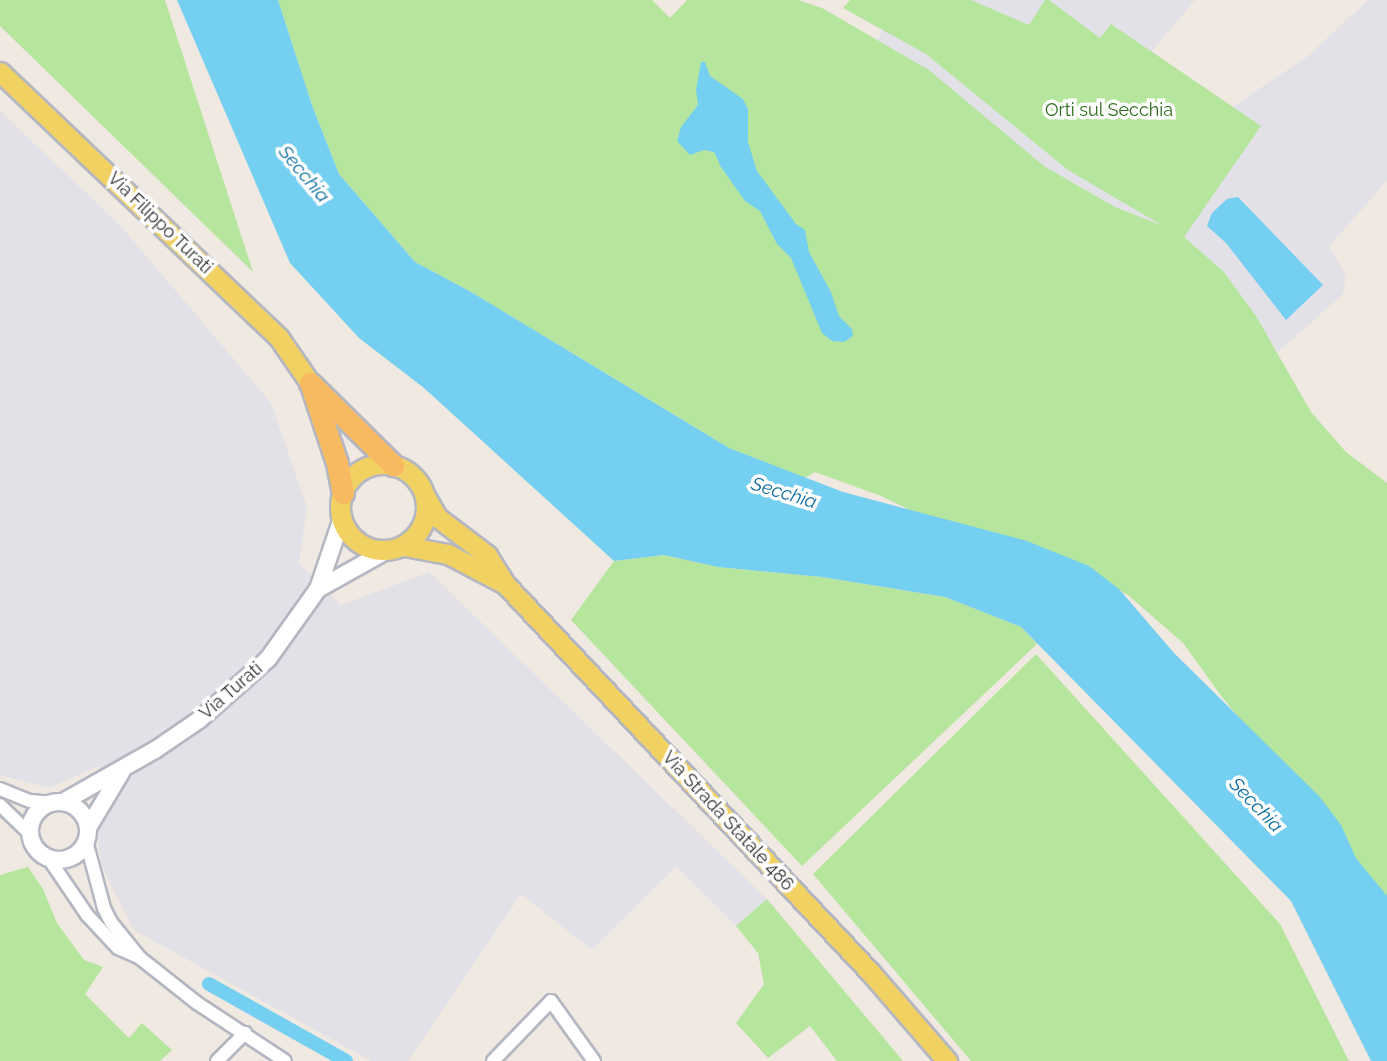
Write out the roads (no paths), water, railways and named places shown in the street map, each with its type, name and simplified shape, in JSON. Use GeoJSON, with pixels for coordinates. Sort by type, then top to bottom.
{"type":"FeatureCollection","features":[{"type":"Feature","properties":{"kind":"highway"},"geometry":{"type":"LineString","coordinates":[[310,383],[393,465]]}},
{"type":"Feature","properties":{"kind":"highway"},"geometry":{"type":"LineString","coordinates":[[310,383],[337,463],[343,493]]}},
{"type":"Feature","properties":{"kind":"main road","name":"Via Filippo Turati"},"geometry":{"type":"LineString","coordinates":[[0,72],[279,338],[310,383]]}},
{"type":"Feature","properties":{"kind":"main road"},"geometry":{"type":"LineString","coordinates":[[393,465],[413,476],[437,517],[486,555],[506,584],[448,554],[358,542],[342,518],[343,493],[349,482],[368,466],[393,465]]}},
{"type":"Feature","properties":{"kind":"main road"},"geometry":{"type":"LineString","coordinates":[[395,548],[415,537],[423,524],[427,510],[425,496]]}},
{"type":"Feature","properties":{"kind":"main road","name":"Via Strada Statale 486"},"geometry":{"type":"LineString","coordinates":[[506,584],[870,972],[947,1061]]}},
{"type":"Feature","properties":{"kind":"street"},"geometry":{"type":"LineString","coordinates":[[318,589],[342,518]]}},
{"type":"Feature","properties":{"kind":"street"},"geometry":{"type":"LineString","coordinates":[[318,589],[395,548]]}},
{"type":"Feature","properties":{"kind":"street","name":"Via Turati"},"geometry":{"type":"LineString","coordinates":[[87,834],[122,771],[199,720],[268,659],[318,589]]}},
{"type":"Feature","properties":{"kind":"street","name":"Via Turati"},"geometry":{"type":"LineString","coordinates":[[57,802],[114,771],[122,771]]}},
{"type":"Feature","properties":{"kind":"street"},"geometry":{"type":"LineString","coordinates":[[0,789],[30,801],[57,802],[82,813],[104,908],[111,922],[140,958],[197,1003],[285,1061]]}},
{"type":"Feature","properties":{"kind":"street"},"geometry":{"type":"LineString","coordinates":[[29,833],[35,814],[57,802]]}},
{"type":"Feature","properties":{"kind":"street"},"geometry":{"type":"LineString","coordinates":[[0,805],[29,833],[35,848],[50,859],[87,915],[118,948],[140,958]]}},
{"type":"Feature","properties":{"kind":"street"},"geometry":{"type":"LineString","coordinates":[[50,859],[68,859],[82,849],[87,834]]}},
{"type":"Feature","properties":{"kind":"street"},"geometry":{"type":"LineString","coordinates":[[493,1061],[551,1001],[594,1061]]}},
{"type":"Feature","properties":{"kind":"street"},"geometry":{"type":"LineString","coordinates":[[218,1061],[244,1033]]}},
{"type":"Feature","properties":{"kind":"water","name":"Secchia"},"geometry":{"type":"Polygon","coordinates":[[[177,0],[278,0],[313,108],[339,174],[415,262],[473,293],[729,448],[843,492],[1027,541],[1089,566],[1119,589],[1174,653],[1319,796],[1341,825],[1356,858],[1387,896],[1387,1061],[1371,1061],[1291,901],[1021,627],[945,597],[822,577],[718,567],[664,555],[614,561],[424,388],[359,338],[290,263],[177,0]]]}},
{"type":"Feature","properties":{"kind":"water"},"geometry":{"type":"Polygon","coordinates":[[[701,62],[705,62],[710,76],[743,99],[748,109],[748,142],[757,171],[796,224],[805,230],[809,252],[831,292],[839,316],[852,329],[853,336],[844,342],[832,341],[822,333],[791,258],[777,244],[760,211],[745,201],[721,167],[714,152],[704,150],[690,155],[677,141],[681,127],[698,105],[696,90],[701,62]]]}},
{"type":"Feature","properties":{"kind":"water"},"geometry":{"type":"Polygon","coordinates":[[[1238,197],[1323,285],[1286,320],[1226,243],[1207,226],[1212,213],[1227,199],[1238,197]]]}},
{"type":"Feature","properties":{"kind":"waterway"},"geometry":{"type":"LineString","coordinates":[[209,984],[346,1061]]}},
{"type":"Feature","properties":{"kind":"park label","name":"Orti sul Secchia"},"geometry":{"type":"Point","coordinates":[1109,110]}}]}
